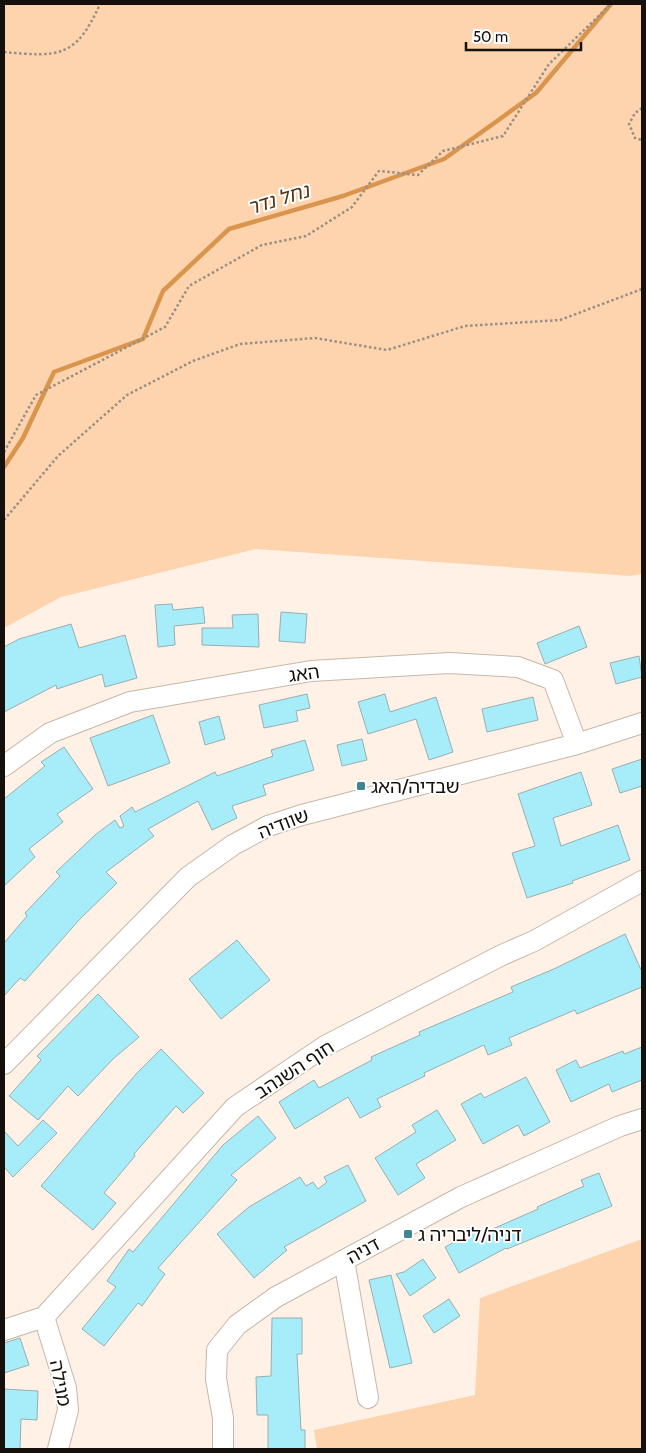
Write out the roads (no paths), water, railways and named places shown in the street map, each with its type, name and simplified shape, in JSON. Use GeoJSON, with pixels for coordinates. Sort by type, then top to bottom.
{"type":"FeatureCollection","features":[{"type":"Feature","properties":{"kind":"street","name":"האג"},"geometry":{"type":"LineString","coordinates":[[4,766],[50,733],[130,702],[311,671],[448,663],[518,667],[553,680],[577,744]]}},
{"type":"Feature","properties":{"kind":"street","name":"שוודיה"},"geometry":{"type":"LineString","coordinates":[[4,1064],[188,877],[233,845],[268,826],[302,814],[577,744],[642,724]]}},
{"type":"Feature","properties":{"kind":"street","name":"חוף השנהב"},"geometry":{"type":"LineString","coordinates":[[4,1330],[44,1317],[235,1107],[325,1046],[502,955],[534,942],[642,881]]}},
{"type":"Feature","properties":{"kind":"street","name":"דניה"},"geometry":{"type":"LineString","coordinates":[[224,1449],[223,1418],[216,1379],[217,1350],[237,1325],[276,1298],[461,1197],[620,1126],[642,1119]]}},
{"type":"Feature","properties":{"kind":"street"},"geometry":{"type":"LineString","coordinates":[[344,1260],[368,1398]]}},
{"type":"Feature","properties":{"kind":"street","name":"מנילה"},"geometry":{"type":"LineString","coordinates":[[44,1317],[66,1388],[68,1410],[58,1449]]}},
{"type":"Feature","properties":{"kind":"waterway","name":"נחל נדר"},"geometry":{"type":"LineString","coordinates":[[4,467],[23,438],[54,372],[143,339],[163,291],[229,229],[343,196],[444,159],[536,93],[611,4]]}},
{"type":"Feature","properties":{"kind":"place","name":"שבדיה/האג"},"geometry":{"type":"Point","coordinates":[361,786]}},
{"type":"Feature","properties":{"kind":"place","name":"דניה/ליבריה ג"},"geometry":{"type":"Point","coordinates":[408,1234]}}]}
